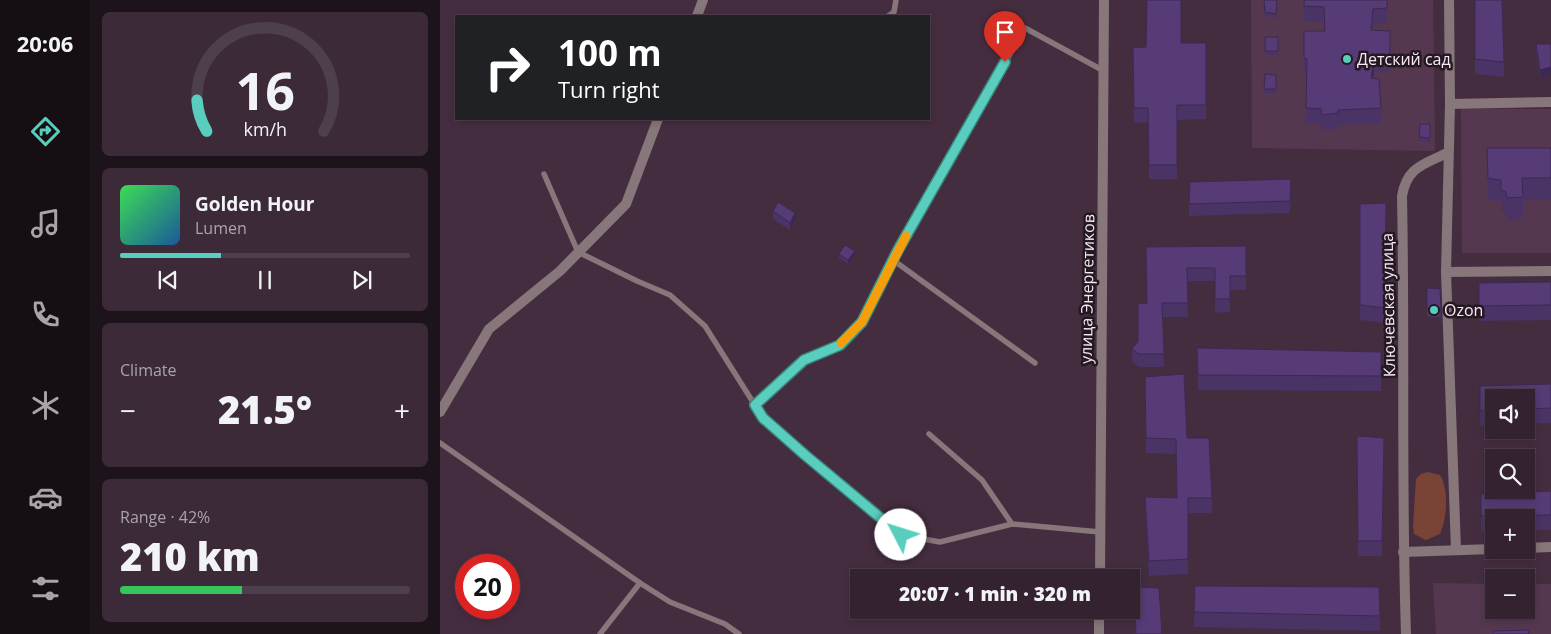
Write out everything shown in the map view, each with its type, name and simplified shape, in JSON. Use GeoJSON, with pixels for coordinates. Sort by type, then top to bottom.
{"type":"FeatureCollection","features":[{"type":"Feature","properties":{"kind":"street"},"geometry":{"type":"LineString","coordinates":[[697,15],[703,0]]}},
{"type":"Feature","properties":{"kind":"street","name":"улица Энергетиков"},"geometry":{"type":"LineString","coordinates":[[1100,569],[1104,0]]}},
{"type":"Feature","properties":{"kind":"street"},"geometry":{"type":"LineString","coordinates":[[1449,0],[1450,104],[1447,153],[1446,272],[1456,550]]}},
{"type":"Feature","properties":{"kind":"street"},"geometry":{"type":"LineString","coordinates":[[1450,104],[1551,102]]}},
{"type":"Feature","properties":{"kind":"street"},"geometry":{"type":"LineString","coordinates":[[440,412],[489,329],[560,271],[626,204],[658,120]]}},
{"type":"Feature","properties":{"kind":"street","name":"Ключевская улица"},"geometry":{"type":"LineString","coordinates":[[1406,634],[1403,552],[1405,323],[1402,196],[1405,180],[1413,170],[1447,153]]}},
{"type":"Feature","properties":{"kind":"street"},"geometry":{"type":"LineString","coordinates":[[1446,272],[1551,271]]}},
{"type":"Feature","properties":{"kind":"street"},"geometry":{"type":"LineString","coordinates":[[1535,548],[1551,547]]}},
{"type":"Feature","properties":{"kind":"street"},"geometry":{"type":"LineString","coordinates":[[1403,552],[1485,549]]}},
{"type":"Feature","properties":{"kind":"street"},"geometry":{"type":"LineString","coordinates":[[1098,634],[1099,619]]}},
{"type":"Feature","properties":{"kind":"lane"},"geometry":{"type":"LineString","coordinates":[[890,15],[894,12],[896,0]]}},
{"type":"Feature","properties":{"kind":"lane"},"geometry":{"type":"LineString","coordinates":[[755,405],[804,360],[840,345],[862,322],[893,260],[1025,28],[1104,71]]}},
{"type":"Feature","properties":{"kind":"lane"},"geometry":{"type":"LineString","coordinates":[[544,174],[578,252],[637,282],[670,295],[705,326],[763,418],[901,535],[940,542],[1012,524],[1100,532]]}},
{"type":"Feature","properties":{"kind":"lane"},"geometry":{"type":"LineString","coordinates":[[893,260],[1035,363]]}},
{"type":"Feature","properties":{"kind":"lane"},"geometry":{"type":"LineString","coordinates":[[929,434],[982,480],[1012,524]]}},
{"type":"Feature","properties":{"kind":"lane"},"geometry":{"type":"LineString","coordinates":[[440,443],[640,583],[670,602],[725,624],[739,634]]}},
{"type":"Feature","properties":{"kind":"lane"},"geometry":{"type":"LineString","coordinates":[[600,634],[640,583]]}},
{"type":"Feature","properties":{"kind":"shaded area"},"geometry":{"type":"Polygon","coordinates":[[[1251,0],[1433,0],[1435,151],[1252,148],[1251,0]]]}},
{"type":"Feature","properties":{"kind":"shaded area"},"geometry":{"type":"Polygon","coordinates":[[[1461,109],[1551,109],[1551,253],[1462,253],[1461,109]]]}},
{"type":"Feature","properties":{"kind":"shaded area"},"geometry":{"type":"Polygon","coordinates":[[[1428,472],[1440,475],[1445,488],[1446,504],[1440,534],[1426,540],[1414,534],[1413,527],[1416,479],[1421,474],[1428,472]]]}},
{"type":"Feature","properties":{"kind":"shaded area"},"geometry":{"type":"Polygon","coordinates":[[[1433,583],[1485,584],[1485,619],[1535,619],[1535,584],[1551,584],[1551,634],[1436,634],[1433,583]]]}},
{"type":"Feature","properties":{"kind":"building"},"geometry":{"type":"Polygon","coordinates":[[[1147,0],[1181,0],[1181,43],[1206,43],[1206,105],[1177,105],[1177,165],[1149,165],[1148,108],[1134,108],[1133,48],[1146,47],[1147,0]]]}},
{"type":"Feature","properties":{"kind":"building"},"geometry":{"type":"Polygon","coordinates":[[[1264,0],[1277,0],[1276,14],[1265,12],[1264,0]]]}},
{"type":"Feature","properties":{"kind":"building","name":"Детский сад"},"geometry":{"type":"Polygon","coordinates":[[[1304,0],[1387,0],[1387,8],[1373,9],[1371,30],[1390,31],[1390,57],[1374,57],[1371,78],[1379,79],[1381,108],[1338,110],[1338,113],[1322,115],[1321,109],[1306,108],[1307,59],[1304,58],[1304,31],[1325,31],[1324,7],[1304,6],[1304,0]]]}},
{"type":"Feature","properties":{"kind":"building"},"geometry":{"type":"Polygon","coordinates":[[[1475,0],[1502,0],[1504,62],[1475,59],[1475,0]]]}},
{"type":"Feature","properties":{"kind":"building"},"geometry":{"type":"Polygon","coordinates":[[[1265,37],[1278,37],[1278,51],[1265,51],[1265,37]]]}},
{"type":"Feature","properties":{"kind":"building"},"geometry":{"type":"Polygon","coordinates":[[[1536,44],[1551,44],[1551,67],[1540,70],[1536,44]]]}},
{"type":"Feature","properties":{"kind":"building"},"geometry":{"type":"Polygon","coordinates":[[[1265,74],[1276,75],[1276,89],[1264,89],[1265,74]]]}},
{"type":"Feature","properties":{"kind":"building"},"geometry":{"type":"Polygon","coordinates":[[[1420,124],[1430,124],[1430,138],[1419,137],[1420,124]]]}},
{"type":"Feature","properties":{"kind":"building"},"geometry":{"type":"Polygon","coordinates":[[[1487,148],[1551,148],[1551,178],[1522,178],[1523,197],[1507,198],[1506,192],[1501,190],[1501,180],[1488,178],[1487,148]]]}},
{"type":"Feature","properties":{"kind":"building"},"geometry":{"type":"Polygon","coordinates":[[[1291,179],[1290,201],[1189,204],[1190,182],[1291,179]]]}},
{"type":"Feature","properties":{"kind":"building"},"geometry":{"type":"Polygon","coordinates":[[[778,202],[795,213],[790,223],[773,211],[778,202]]]}},
{"type":"Feature","properties":{"kind":"building"},"geometry":{"type":"Polygon","coordinates":[[[1386,203],[1385,308],[1360,305],[1360,204],[1386,203]]]}},
{"type":"Feature","properties":{"kind":"building"},"geometry":{"type":"Polygon","coordinates":[[[845,245],[855,251],[848,260],[839,254],[845,245]]]}},
{"type":"Feature","properties":{"kind":"building"},"geometry":{"type":"Polygon","coordinates":[[[1246,246],[1246,276],[1230,276],[1230,299],[1215,299],[1215,268],[1187,268],[1188,303],[1162,303],[1164,354],[1139,354],[1132,349],[1138,342],[1138,304],[1147,303],[1146,247],[1246,246]]]}},
{"type":"Feature","properties":{"kind":"building"},"geometry":{"type":"Polygon","coordinates":[[[1551,282],[1551,305],[1479,306],[1479,283],[1551,282]]]}},
{"type":"Feature","properties":{"kind":"building"},"geometry":{"type":"Polygon","coordinates":[[[1427,288],[1440,289],[1441,309],[1427,309],[1427,288]]]}},
{"type":"Feature","properties":{"kind":"building"},"geometry":{"type":"Polygon","coordinates":[[[1197,348],[1381,352],[1381,376],[1198,375],[1197,348]]]}},
{"type":"Feature","properties":{"kind":"building"},"geometry":{"type":"Polygon","coordinates":[[[1184,374],[1187,438],[1209,438],[1212,498],[1188,498],[1188,559],[1149,561],[1145,497],[1177,498],[1176,439],[1146,438],[1145,377],[1184,374]]]}},
{"type":"Feature","properties":{"kind":"building"},"geometry":{"type":"Polygon","coordinates":[[[1551,384],[1551,408],[1535,409],[1535,389],[1485,389],[1485,411],[1480,411],[1480,386],[1551,384]]]}},
{"type":"Feature","properties":{"kind":"building"},"geometry":{"type":"Polygon","coordinates":[[[1357,436],[1384,438],[1382,541],[1358,541],[1357,436]]]}},
{"type":"Feature","properties":{"kind":"building"},"geometry":{"type":"Polygon","coordinates":[[[1551,491],[1551,515],[1535,515],[1535,509],[1485,509],[1485,516],[1481,516],[1481,494],[1485,494],[1485,499],[1535,499],[1535,492],[1551,491]]]}},
{"type":"Feature","properties":{"kind":"building"},"geometry":{"type":"Polygon","coordinates":[[[1195,586],[1379,587],[1380,616],[1194,612],[1195,586]]]}},
{"type":"Feature","properties":{"kind":"building"},"geometry":{"type":"Polygon","coordinates":[[[1140,587],[1159,588],[1162,634],[1136,634],[1135,619],[1140,619],[1140,587]]]}},
{"type":"Feature","properties":{"kind":"building"},"geometry":{"type":"Polygon","coordinates":[[[1528,630],[1529,634],[1493,634],[1493,631],[1528,630]]]}},
{"type":"Feature","properties":{"kind":"slow traffic"},"geometry":{"type":"LineString","coordinates":[[841,343],[862,322],[906,236]]}},
{"type":"Feature","properties":{"kind":"place","name":"Детский сад"},"geometry":{"type":"Point","coordinates":[1347,59]}},
{"type":"Feature","properties":{"kind":"place","name":"Ozon"},"geometry":{"type":"Point","coordinates":[1434,310]}},
{"type":"Feature","properties":{"kind":"route"},"geometry":{"type":"LineString","coordinates":[[901,535],[763,418],[755,405],[804,360],[840,345],[862,322],[898,250],[1005,62]]}}]}
